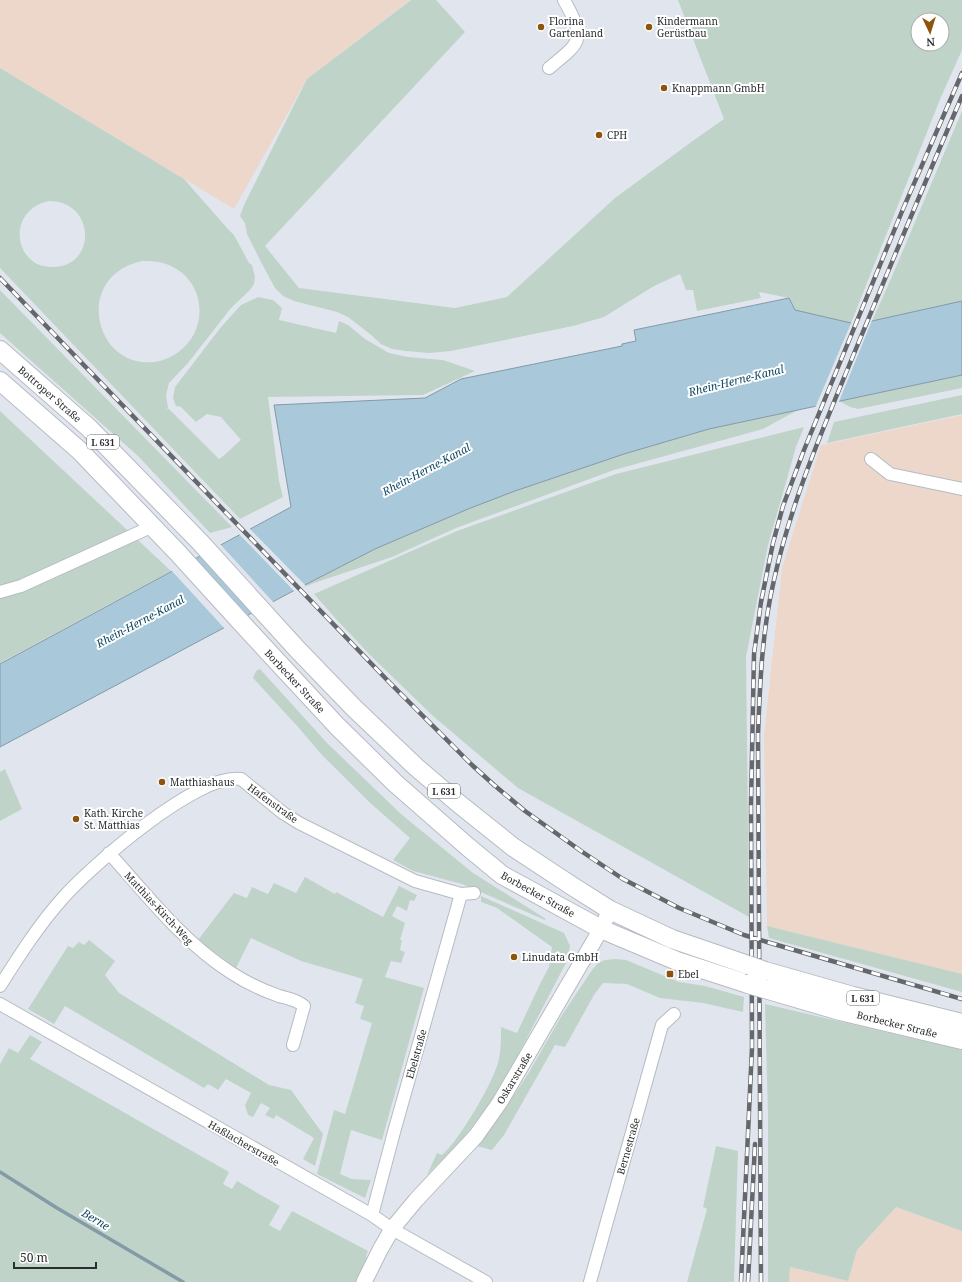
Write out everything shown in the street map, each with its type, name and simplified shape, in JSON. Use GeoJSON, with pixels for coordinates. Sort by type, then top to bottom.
{"type":"FeatureCollection","features":[{"type":"Feature","properties":{"kind":"main road","name":"Bottroper Straße"},"geometry":{"type":"LineString","coordinates":[[0,350],[89,428],[200,542]]}},
{"type":"Feature","properties":{"kind":"main road","name":"L 631"},"geometry":{"type":"LineString","coordinates":[[0,381],[80,451],[153,526]]}},
{"type":"Feature","properties":{"kind":"main road","name":"Borbecker Straße"},"geometry":{"type":"LineString","coordinates":[[153,526],[337,726],[395,783],[502,875],[601,929],[677,961],[756,987],[840,1011],[962,1040]]}},
{"type":"Feature","properties":{"kind":"main road","name":"Borbecker Straße"},"geometry":{"type":"LineString","coordinates":[[200,542],[294,645],[377,730],[416,767],[513,848],[610,910],[672,939],[756,968],[853,996],[962,1023]]}},
{"type":"Feature","properties":{"kind":"street"},"geometry":{"type":"LineString","coordinates":[[549,68],[575,45],[579,38],[578,28],[564,0]]}},
{"type":"Feature","properties":{"kind":"street"},"geometry":{"type":"LineString","coordinates":[[870,459],[890,474],[962,489]]}},
{"type":"Feature","properties":{"kind":"street"},"geometry":{"type":"LineString","coordinates":[[0,592],[21,586],[153,526]]}},
{"type":"Feature","properties":{"kind":"street","name":"Hafenstraße"},"geometry":{"type":"LineString","coordinates":[[0,986],[20,955],[62,899],[90,870],[160,814],[187,797],[217,783],[234,778],[241,779],[283,813],[299,823],[415,881],[461,894],[474,893]]}},
{"type":"Feature","properties":{"kind":"street","name":"Matthias-Kirch-Weg"},"geometry":{"type":"LineString","coordinates":[[110,853],[181,933],[207,957],[231,973],[256,986],[297,1001],[304,1006],[293,1044]]}},
{"type":"Feature","properties":{"kind":"street","name":"Ebelstraße"},"geometry":{"type":"LineString","coordinates":[[372,1215],[461,894]]}},
{"type":"Feature","properties":{"kind":"street","name":"Oskarstraße"},"geometry":{"type":"LineString","coordinates":[[392,1229],[416,1200],[476,1136],[500,1102],[601,929],[610,910]]}},
{"type":"Feature","properties":{"kind":"street","name":"Haßlacherstraße"},"geometry":{"type":"LineString","coordinates":[[0,1004],[372,1215],[392,1229],[486,1282]]}},
{"type":"Feature","properties":{"kind":"street","name":"Bernestraße"},"geometry":{"type":"LineString","coordinates":[[590,1282],[662,1026],[674,1014]]}},
{"type":"Feature","properties":{"kind":"street"},"geometry":{"type":"LineString","coordinates":[[364,1282],[392,1229]]}},
{"type":"Feature","properties":{"kind":"shaded area"},"geometry":{"type":"Polygon","coordinates":[[[0,0],[410,0],[307,79],[234,209],[0,68],[0,0]]]}},
{"type":"Feature","properties":{"kind":"shaded area"},"geometry":{"type":"Polygon","coordinates":[[[962,415],[962,974],[767,926],[764,735],[782,568],[821,445],[962,415]]]}},
{"type":"Feature","properties":{"kind":"shaded area"},"geometry":{"type":"Polygon","coordinates":[[[896,1207],[962,1231],[962,1282],[789,1282],[789,1267],[848,1281],[857,1250],[896,1207]]]}},
{"type":"Feature","properties":{"kind":"green space"},"geometry":{"type":"Polygon","coordinates":[[[411,0],[436,0],[465,32],[265,246],[299,288],[455,308],[507,297],[615,198],[724,119],[678,0],[962,0],[962,50],[941,97],[851,323],[795,310],[789,298],[759,292],[761,298],[697,311],[693,290],[686,290],[680,274],[654,286],[604,317],[573,326],[451,351],[429,353],[392,349],[381,344],[348,317],[337,312],[294,301],[283,296],[275,288],[247,234],[245,223],[240,216],[244,205],[307,79],[411,0]]]}},
{"type":"Feature","properties":{"kind":"green space"},"geometry":{"type":"Polygon","coordinates":[[[0,68],[184,179],[234,235],[249,263],[252,265],[255,277],[254,284],[250,290],[231,308],[188,363],[169,383],[166,395],[168,408],[166,408],[169,409],[219,459],[241,440],[221,417],[207,414],[196,422],[181,407],[176,406],[173,398],[175,387],[221,327],[241,305],[258,297],[273,300],[282,308],[279,320],[336,333],[339,321],[348,325],[365,339],[389,353],[408,357],[443,360],[475,371],[423,395],[268,397],[279,481],[283,497],[240,519],[0,268],[0,68]],[[49,201],[35,206],[26,215],[21,226],[20,238],[23,249],[29,258],[40,265],[53,267],[67,264],[78,257],[83,246],[85,234],[83,222],[76,211],[64,204],[49,201]],[[142,261],[119,270],[105,285],[99,303],[100,322],[107,340],[120,354],[138,361],[160,361],[177,353],[188,343],[195,331],[199,318],[199,305],[196,292],[189,281],[179,271],[163,263],[142,261]]]}},
{"type":"Feature","properties":{"kind":"green space"},"geometry":{"type":"Polygon","coordinates":[[[962,111],[962,301],[872,321],[890,281],[962,111]]]}},
{"type":"Feature","properties":{"kind":"green space"},"geometry":{"type":"Polygon","coordinates":[[[0,290],[232,527],[210,533],[138,456],[0,333],[0,290]]]}},
{"type":"Feature","properties":{"kind":"green space"},"geometry":{"type":"Polygon","coordinates":[[[962,375],[962,388],[858,409],[850,407],[839,401],[962,375]]]}},
{"type":"Feature","properties":{"kind":"green space"},"geometry":{"type":"Polygon","coordinates":[[[962,395],[962,414],[827,443],[834,422],[962,395]]]}},
{"type":"Feature","properties":{"kind":"green space"},"geometry":{"type":"Polygon","coordinates":[[[798,410],[763,429],[614,470],[456,528],[392,557],[295,590],[375,549],[468,509],[515,491],[624,454],[709,429],[798,410]]]}},
{"type":"Feature","properties":{"kind":"green space"},"geometry":{"type":"Polygon","coordinates":[[[0,411],[171,571],[0,663],[0,411]]]}},
{"type":"Feature","properties":{"kind":"green space"},"geometry":{"type":"Polygon","coordinates":[[[804,427],[796,447],[768,545],[746,657],[749,917],[518,788],[433,716],[369,654],[314,594],[457,531],[616,474],[804,427]]]}},
{"type":"Feature","properties":{"kind":"green space"},"geometry":{"type":"Polygon","coordinates":[[[260,669],[328,744],[401,814],[473,873],[546,919],[545,920],[462,884],[413,871],[393,860],[410,838],[368,801],[322,755],[253,678],[256,671],[260,669]]]}},
{"type":"Feature","properties":{"kind":"green space"},"geometry":{"type":"Polygon","coordinates":[[[5,769],[22,809],[0,821],[0,772],[5,769]]]}},
{"type":"Feature","properties":{"kind":"green space"},"geometry":{"type":"Polygon","coordinates":[[[305,877],[335,894],[336,892],[383,917],[399,886],[417,895],[414,901],[410,900],[407,911],[397,906],[392,916],[405,923],[400,940],[402,940],[400,950],[405,952],[401,963],[391,961],[385,977],[424,988],[382,1140],[351,1130],[340,1174],[352,1179],[371,1180],[365,1198],[317,1174],[334,1110],[345,1114],[372,1023],[360,1019],[364,1006],[355,1003],[363,979],[301,961],[251,938],[236,968],[198,940],[234,893],[247,898],[252,887],[268,894],[274,883],[296,893],[305,877]]]}},
{"type":"Feature","properties":{"kind":"green space"},"geometry":{"type":"Polygon","coordinates":[[[481,896],[564,933],[570,946],[567,961],[518,1055],[493,1098],[462,1140],[427,1175],[437,1153],[442,1155],[458,1137],[491,1081],[499,1059],[501,1047],[501,1027],[517,1033],[549,967],[552,947],[497,908],[481,902],[481,896]]]}},
{"type":"Feature","properties":{"kind":"green space"},"geometry":{"type":"Polygon","coordinates":[[[767,926],[962,974],[962,992],[769,938],[767,926]]]}},
{"type":"Feature","properties":{"kind":"green space"},"geometry":{"type":"Polygon","coordinates":[[[89,940],[115,961],[105,975],[119,993],[269,1085],[291,1090],[323,1134],[315,1166],[303,1159],[314,1138],[276,1115],[274,1119],[265,1115],[270,1108],[261,1103],[253,1117],[248,1115],[245,1105],[251,1093],[226,1079],[218,1090],[208,1084],[204,1088],[65,1006],[54,1024],[28,1009],[68,946],[73,948],[79,942],[84,945],[89,940]]]}},
{"type":"Feature","properties":{"kind":"green space"},"geometry":{"type":"Polygon","coordinates":[[[605,960],[626,960],[679,982],[705,986],[744,997],[743,1012],[703,1003],[660,998],[627,984],[603,983],[594,995],[565,1047],[555,1045],[504,1135],[492,1150],[477,1146],[497,1121],[528,1074],[562,1015],[592,970],[598,963],[605,960]]]}},
{"type":"Feature","properties":{"kind":"green space"},"geometry":{"type":"Polygon","coordinates":[[[765,1004],[962,1050],[962,1231],[896,1207],[857,1250],[848,1281],[790,1267],[789,1282],[768,1282],[768,1115],[765,1004]]]}},
{"type":"Feature","properties":{"kind":"green space"},"geometry":{"type":"Polygon","coordinates":[[[30,1035],[42,1042],[30,1059],[229,1172],[223,1184],[232,1189],[237,1181],[280,1206],[269,1225],[280,1231],[292,1211],[368,1251],[366,1256],[368,1262],[357,1282],[0,1282],[0,1064],[9,1048],[18,1053],[30,1035]]]}},
{"type":"Feature","properties":{"kind":"green space"},"geometry":{"type":"Polygon","coordinates":[[[716,1146],[738,1151],[734,1282],[687,1282],[707,1209],[703,1207],[716,1146]]]}},
{"type":"Feature","properties":{"kind":"water","name":"Rhein-Herne-Kanal"},"geometry":{"type":"Polygon","coordinates":[[[789,298],[795,310],[851,323],[872,321],[962,301],[962,375],[709,429],[624,454],[515,491],[468,509],[375,549],[0,747],[0,664],[291,507],[274,405],[425,398],[461,379],[622,346],[622,344],[636,341],[634,330],[789,298]]]}},
{"type":"Feature","properties":{"kind":"pier"},"geometry":{"type":"Polygon","coordinates":[[[873,318],[838,404],[815,408],[852,321],[873,318]]]}},
{"type":"Feature","properties":{"kind":"pier"},"geometry":{"type":"Polygon","coordinates":[[[249,528],[306,586],[295,592],[239,534],[249,528]]]}},
{"type":"Feature","properties":{"kind":"pier"},"geometry":{"type":"Polygon","coordinates":[[[220,544],[274,603],[253,614],[199,555],[220,544]]]}},
{"type":"Feature","properties":{"kind":"pier"},"geometry":{"type":"Polygon","coordinates":[[[193,558],[248,617],[225,629],[171,570],[193,558]]]}},
{"type":"Feature","properties":{"kind":"waterway","name":"Berne"},"geometry":{"type":"LineString","coordinates":[[0,1172],[57,1208],[183,1282]]}},
{"type":"Feature","properties":{"kind":"railway"},"geometry":{"type":"LineString","coordinates":[[741,1282],[752,1048],[751,805],[754,654],[761,602],[773,543],[783,506],[804,450],[903,209],[962,73]]}},
{"type":"Feature","properties":{"kind":"railway"},"geometry":{"type":"LineString","coordinates":[[761,1282],[758,735],[762,657],[770,599],[789,522],[809,466],[830,411],[962,96]]}},
{"type":"Feature","properties":{"kind":"railway"},"geometry":{"type":"LineString","coordinates":[[0,278],[390,683],[472,765],[525,811],[623,879],[679,908],[744,935],[962,999]]}},
{"type":"Feature","properties":{"kind":"railway"},"geometry":{"type":"LineString","coordinates":[[748,1282],[755,1144]]}},
{"type":"Feature","properties":{"kind":"place","name":"Florina Gartenland"},"geometry":{"type":"Point","coordinates":[541,27]}},
{"type":"Feature","properties":{"kind":"place","name":"Kindermann Gerüstbau"},"geometry":{"type":"Point","coordinates":[649,27]}},
{"type":"Feature","properties":{"kind":"place","name":"Knappmann GmbH"},"geometry":{"type":"Point","coordinates":[664,88]}},
{"type":"Feature","properties":{"kind":"place","name":"CPH"},"geometry":{"type":"Point","coordinates":[599,135]}},
{"type":"Feature","properties":{"kind":"place","name":"Matthiashaus"},"geometry":{"type":"Point","coordinates":[162,782]}},
{"type":"Feature","properties":{"kind":"place","name":"Kath. Kirche St. Matthias"},"geometry":{"type":"Point","coordinates":[76,819]}},
{"type":"Feature","properties":{"kind":"place","name":"Linudata GmbH"},"geometry":{"type":"Point","coordinates":[514,957]}},
{"type":"Feature","properties":{"kind":"place","name":"Ebel"},"geometry":{"type":"Point","coordinates":[670,974]}}]}
